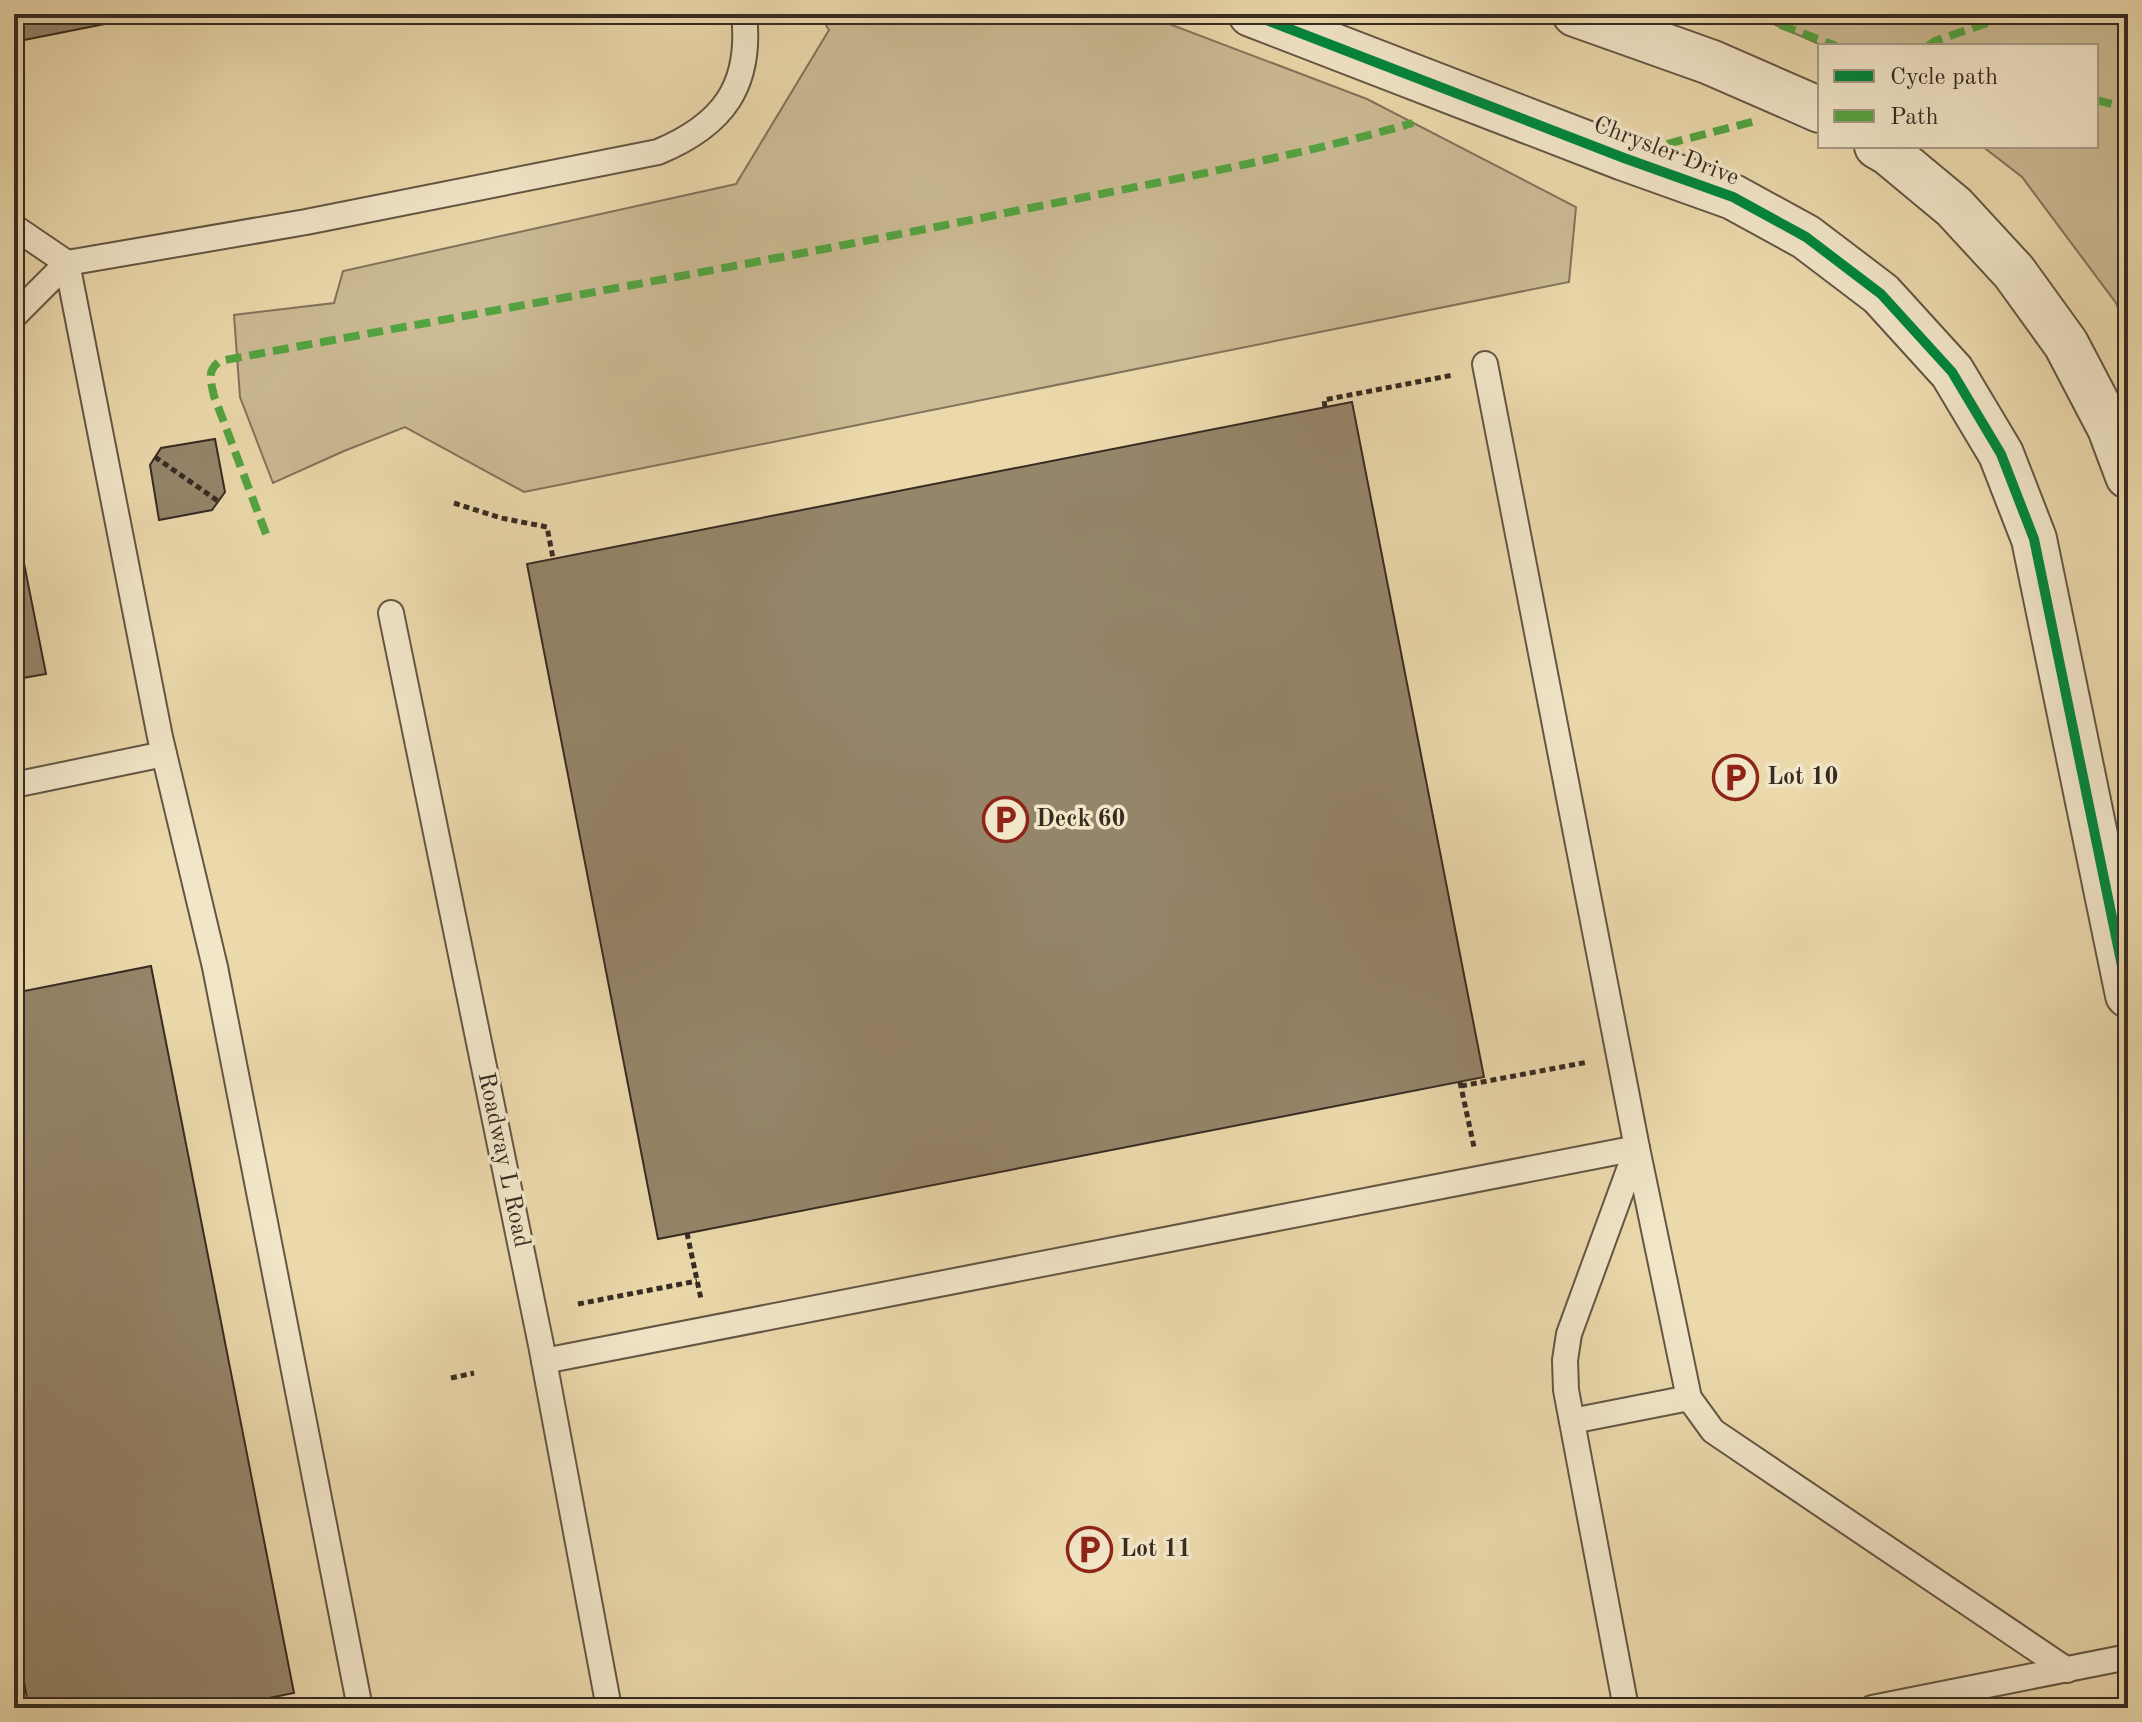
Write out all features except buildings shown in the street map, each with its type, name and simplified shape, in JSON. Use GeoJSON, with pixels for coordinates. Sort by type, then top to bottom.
{"type":"FeatureCollection","features":[{"type":"Feature","properties":{"kind":"street","name":"Chrysler Drive"},"geometry":{"type":"LineString","coordinates":[[1251,14],[1733,197],[1806,237],[1881,294],[1952,372],[2001,454],[2034,539],[2128,995]]}},
{"type":"Feature","properties":{"kind":"street"},"geometry":{"type":"LineString","coordinates":[[1575,14],[1710,62],[1818,109]]}},
{"type":"Feature","properties":{"kind":"street"},"geometry":{"type":"LineString","coordinates":[[1880,148],[1954,207],[2014,272],[2066,344],[2110,428],[2128,476]]}},
{"type":"Feature","properties":{"kind":"lane"},"geometry":{"type":"LineString","coordinates":[[14,316],[67,263],[306,222],[658,152],[682,142],[708,125],[728,101],[742,70],[746,36],[744,14]]}},
{"type":"Feature","properties":{"kind":"lane"},"geometry":{"type":"LineString","coordinates":[[14,227],[67,263],[164,754],[218,982],[360,1708]]}},
{"type":"Feature","properties":{"kind":"lane"},"geometry":{"type":"LineString","coordinates":[[1485,364],[1637,1148],[1689,1398],[1713,1431],[2067,1670]]}},
{"type":"Feature","properties":{"kind":"lane","name":"Roadway L Road"},"geometry":{"type":"LineString","coordinates":[[391,613],[544,1361],[609,1708]]}},
{"type":"Feature","properties":{"kind":"lane"},"geometry":{"type":"LineString","coordinates":[[14,785],[164,754]]}},
{"type":"Feature","properties":{"kind":"lane"},"geometry":{"type":"LineString","coordinates":[[544,1361],[1637,1148]]}},
{"type":"Feature","properties":{"kind":"lane"},"geometry":{"type":"LineString","coordinates":[[1626,1708],[1566,1390],[1565,1360],[1569,1334],[1637,1148]]}},
{"type":"Feature","properties":{"kind":"lane"},"geometry":{"type":"LineString","coordinates":[[1572,1421],[1689,1398]]}},
{"type":"Feature","properties":{"kind":"lane"},"geometry":{"type":"LineString","coordinates":[[1872,1708],[2128,1657]]}},
{"type":"Feature","properties":{"kind":"path"},"geometry":{"type":"LineString","coordinates":[[1325,407],[1324,400],[1460,373]]}},
{"type":"Feature","properties":{"kind":"path"},"geometry":{"type":"LineString","coordinates":[[155,457],[218,501]]}},
{"type":"Feature","properties":{"kind":"path"},"geometry":{"type":"LineString","coordinates":[[454,503],[501,518],[547,527],[553,558]]}},
{"type":"Feature","properties":{"kind":"path"},"geometry":{"type":"LineString","coordinates":[[1484,1145],[1473,1147],[1460,1084],[1593,1061]]}},
{"type":"Feature","properties":{"kind":"path"},"geometry":{"type":"LineString","coordinates":[[687,1233],[701,1302]]}},
{"type":"Feature","properties":{"kind":"path"},"geometry":{"type":"LineString","coordinates":[[578,1304],[697,1281]]}},
{"type":"Feature","properties":{"kind":"path"},"geometry":{"type":"LineString","coordinates":[[451,1378],[474,1373]]}},
{"type":"Feature","properties":{"kind":"shaded area"},"geometry":{"type":"Polygon","coordinates":[[[819,14],[1143,14],[1367,99],[1576,207],[1569,282],[524,492],[405,427],[273,483],[240,397],[234,315],[334,303],[343,271],[736,184],[829,30],[819,14]]]}},
{"type":"Feature","properties":{"kind":"shaded area"},"geometry":{"type":"Polygon","coordinates":[[[1751,14],[2128,14],[2128,331],[2116,303],[2022,177],[1985,148],[2098,148],[2098,44],[1818,44],[1751,14]]]}},
{"type":"Feature","properties":{"kind":"marked path"},"geometry":{"type":"LineString","coordinates":[[1759,14],[1831,44]]}},
{"type":"Feature","properties":{"kind":"marked path"},"geometry":{"type":"LineString","coordinates":[[1931,44],[2013,14]]}},
{"type":"Feature","properties":{"kind":"marked path"},"geometry":{"type":"LineString","coordinates":[[2098,100],[2128,108]]}},
{"type":"Feature","properties":{"kind":"marked path"},"geometry":{"type":"LineString","coordinates":[[1667,144],[1759,120]]}},
{"type":"Feature","properties":{"kind":"marked path"},"geometry":{"type":"LineString","coordinates":[[266,534],[214,396],[211,373],[220,361],[723,268],[1220,170],[1413,123]]}},
{"type":"Feature","properties":{"kind":"cycle path"},"geometry":{"type":"LineString","coordinates":[[1251,14],[1733,197],[1806,237],[1881,294],[1952,372],[2001,454],[2034,539],[2128,995]]}},
{"type":"Feature","properties":{"kind":"place","name":"Lot 10"},"geometry":{"type":"Point","coordinates":[1736,778]}},
{"type":"Feature","properties":{"kind":"place","name":"Deck 60"},"geometry":{"type":"Point","coordinates":[1005,820]}},
{"type":"Feature","properties":{"kind":"place","name":"Lot 11"},"geometry":{"type":"Point","coordinates":[1089,1550]}}]}
